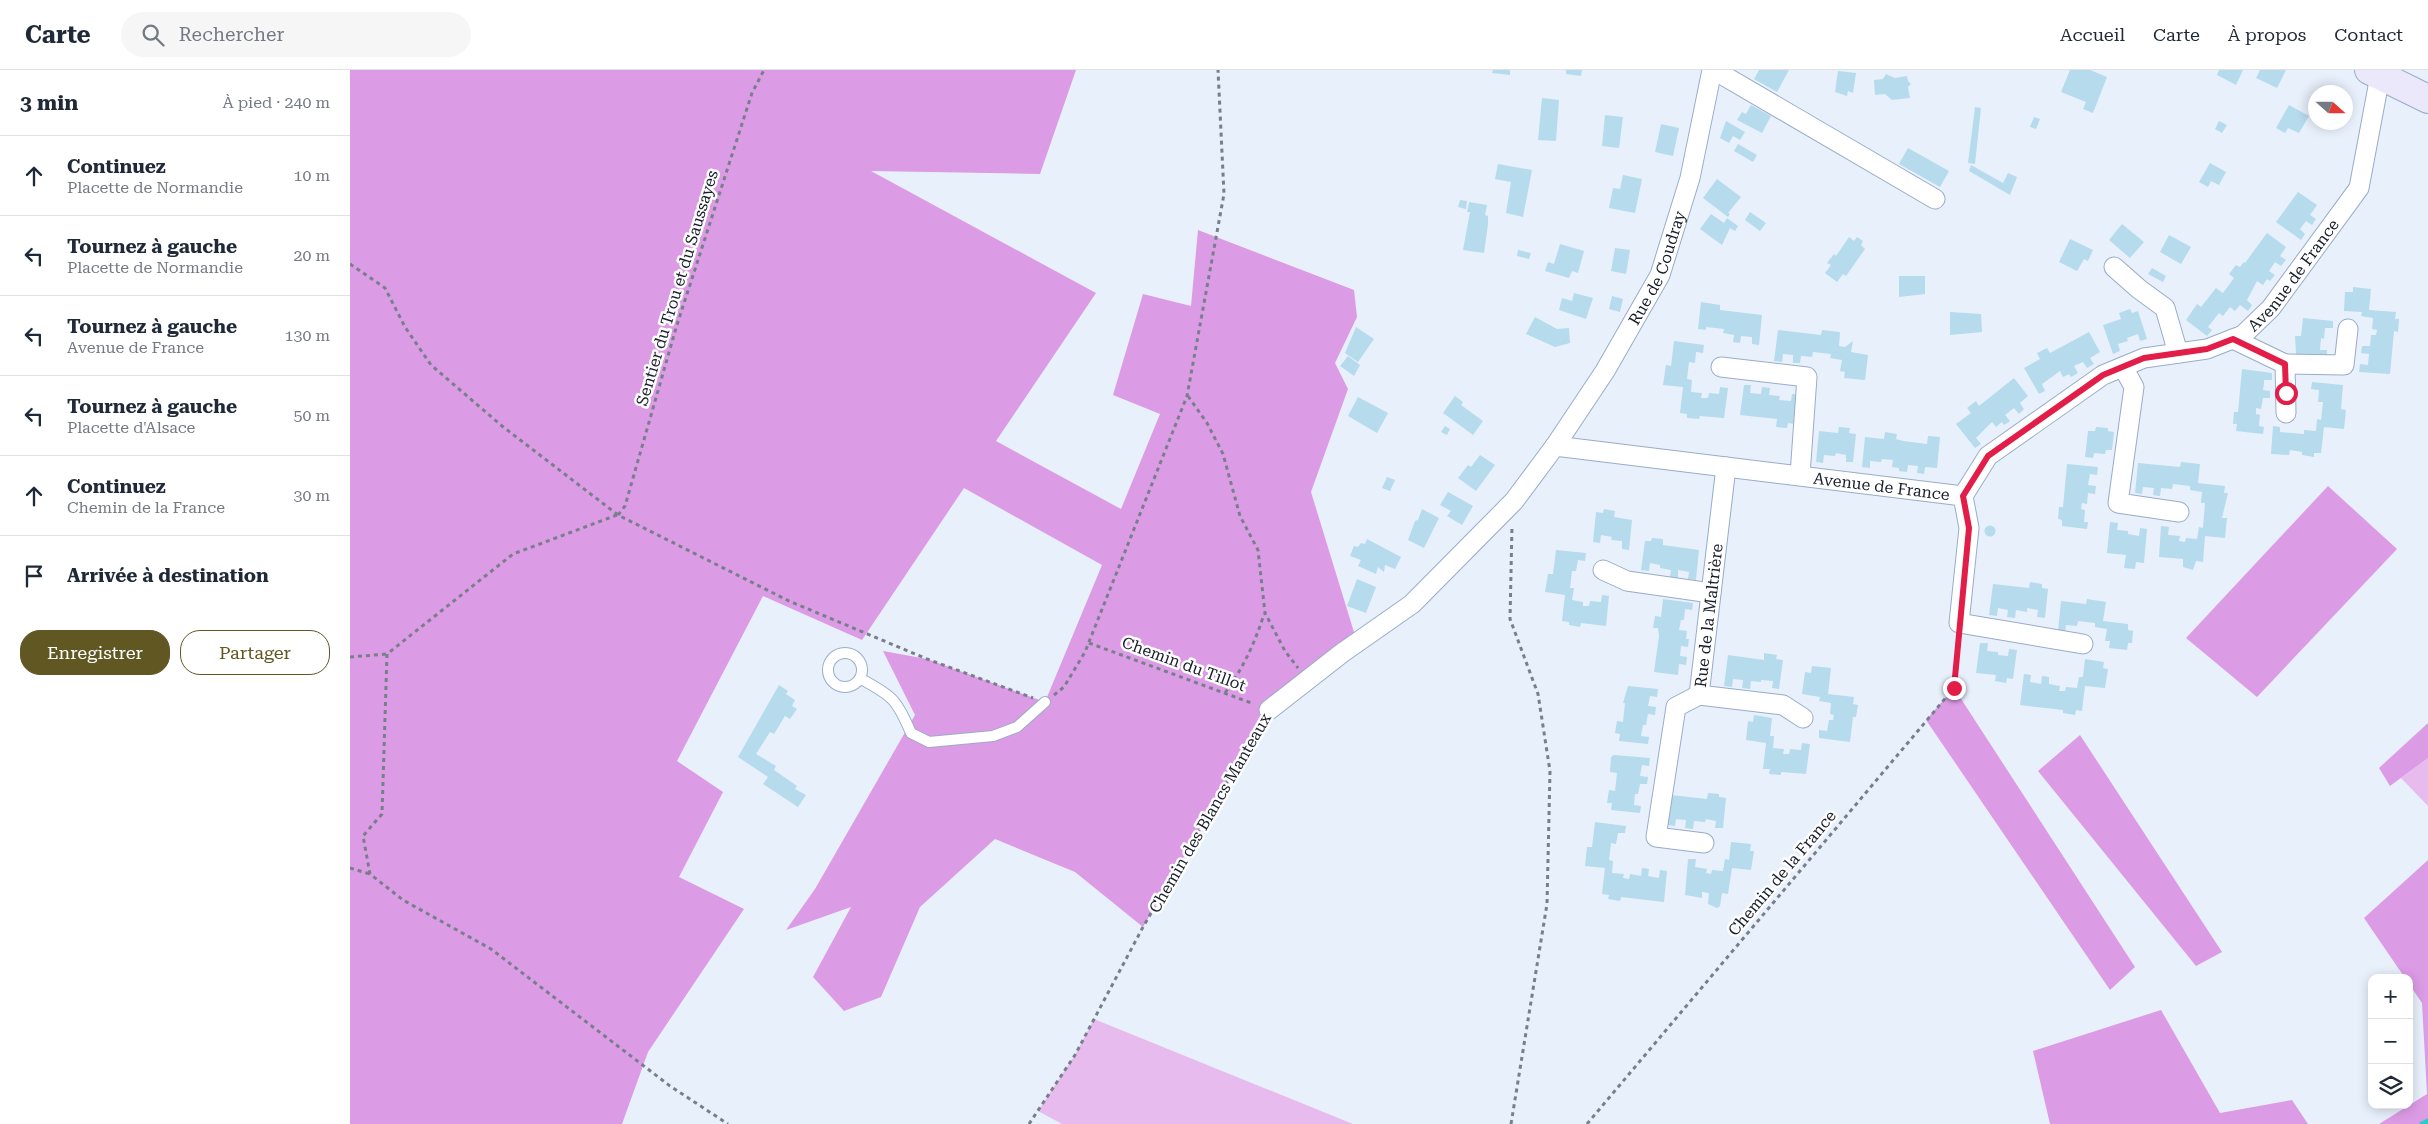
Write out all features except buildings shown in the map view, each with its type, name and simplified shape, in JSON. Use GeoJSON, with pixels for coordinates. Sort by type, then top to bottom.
{"type":"FeatureCollection","features":[{"type":"Feature","properties":{"kind":"street"},"geometry":{"type":"LineString","coordinates":[[1713,70],[1935,199]]}},
{"type":"Feature","properties":{"kind":"street","name":"Rue de Coudray"},"geometry":{"type":"LineString","coordinates":[[1555,446],[1605,371],[1660,275],[1690,178],[1713,70]]}},
{"type":"Feature","properties":{"kind":"street"},"geometry":{"type":"LineString","coordinates":[[2375,73],[2428,99]]}},
{"type":"Feature","properties":{"kind":"street","name":"Avenue de France"},"geometry":{"type":"LineString","coordinates":[[1555,446],[1963,496],[1988,456],[2103,375],[2144,358],[2207,349],[2233,339],[2242,335],[2271,308],[2359,188],[2375,73]]}},
{"type":"Feature","properties":{"kind":"street"},"geometry":{"type":"LineString","coordinates":[[2114,266],[2139,290],[2165,308],[2178,353]]}},
{"type":"Feature","properties":{"kind":"street"},"geometry":{"type":"LineString","coordinates":[[2233,339],[2285,364],[2344,365],[2348,329]]}},
{"type":"Feature","properties":{"kind":"street"},"geometry":{"type":"LineString","coordinates":[[2285,364],[2286,413]]}},
{"type":"Feature","properties":{"kind":"street"},"geometry":{"type":"LineString","coordinates":[[1721,367],[1807,377],[1800,475]]}},
{"type":"Feature","properties":{"kind":"street"},"geometry":{"type":"LineString","coordinates":[[2123,367],[2134,387],[2118,504],[2179,512]]}},
{"type":"Feature","properties":{"kind":"street","name":"Chemin des Blancs Manteaux"},"geometry":{"type":"LineString","coordinates":[[1269,710],[1342,653],[1412,604],[1514,501],[1555,446]]}},
{"type":"Feature","properties":{"kind":"street","name":"Rue de la Maltrière"},"geometry":{"type":"LineString","coordinates":[[1704,844],[1656,837],[1676,707],[1699,696],[1726,467]]}},
{"type":"Feature","properties":{"kind":"street"},"geometry":{"type":"LineString","coordinates":[[1963,496],[1969,528],[1959,623],[2083,644]]}},
{"type":"Feature","properties":{"kind":"street"},"geometry":{"type":"LineString","coordinates":[[1603,570],[1626,581],[1711,593]]}},
{"type":"Feature","properties":{"kind":"street"},"geometry":{"type":"LineString","coordinates":[[1699,696],[1783,706],[1803,718]]}},
{"type":"Feature","properties":{"kind":"lane"},"geometry":{"type":"LineString","coordinates":[[861,679],[884,691],[901,707],[911,733],[929,742],[993,736],[1017,727],[1045,702]]}},
{"type":"Feature","properties":{"kind":"path","name":"Sentier du Trou et du Saussayes"},"geometry":{"type":"LineString","coordinates":[[618,514],[625,506],[676,328],[752,93],[764,70]]}},
{"type":"Feature","properties":{"kind":"path"},"geometry":{"type":"LineString","coordinates":[[350,264],[385,288],[405,327],[431,366],[502,426],[618,514],[789,601],[1013,692],[1045,702],[1064,687],[1090,642],[1187,396],[1224,194],[1218,70]]}},
{"type":"Feature","properties":{"kind":"path"},"geometry":{"type":"LineString","coordinates":[[1187,396],[1207,424],[1223,454],[1240,516],[1258,550],[1265,613],[1285,651],[1306,681]]}},
{"type":"Feature","properties":{"kind":"path"},"geometry":{"type":"LineString","coordinates":[[1511,1124],[1547,904],[1550,771],[1538,694],[1510,619],[1510,564],[1514,501]]}},
{"type":"Feature","properties":{"kind":"path"},"geometry":{"type":"LineString","coordinates":[[350,657],[387,654],[513,554],[618,514]]}},
{"type":"Feature","properties":{"kind":"path"},"geometry":{"type":"LineString","coordinates":[[1225,693],[1241,672],[1256,640],[1265,613]]}},
{"type":"Feature","properties":{"kind":"path","name":"Chemin de la France"},"geometry":{"type":"LineString","coordinates":[[1587,1124],[1954,688],[1959,623]]}},
{"type":"Feature","properties":{"kind":"path","name":"Chemin du Tillot"},"geometry":{"type":"LineString","coordinates":[[1090,642],[1269,710]]}},
{"type":"Feature","properties":{"kind":"path"},"geometry":{"type":"LineString","coordinates":[[370,874],[363,836],[382,814],[387,654]]}},
{"type":"Feature","properties":{"kind":"path","name":"Chemin des Blancs Manteaux"},"geometry":{"type":"LineString","coordinates":[[1029,1124],[1075,1055],[1143,927],[1269,710]]}},
{"type":"Feature","properties":{"kind":"path"},"geometry":{"type":"LineString","coordinates":[[350,868],[370,874],[403,900],[491,949],[670,1086],[728,1124]]}},
{"type":"Feature","properties":{"kind":"shaded area"},"geometry":{"type":"Polygon","coordinates":[[[350,70],[1076,70],[1040,174],[871,171],[1096,293],[996,441],[1121,509],[1160,414],[1113,395],[1143,294],[1191,306],[1198,230],[1354,290],[1357,317],[1335,363],[1348,389],[1311,492],[1357,642],[1269,710],[1143,927],[1075,872],[995,839],[920,907],[881,997],[844,1011],[813,977],[851,907],[786,930],[815,889],[915,715],[883,651],[927,659],[1045,702],[1102,565],[964,488],[862,640],[763,596],[677,761],[723,792],[679,877],[744,909],[648,1052],[622,1124],[350,1124],[350,70]]]}},
{"type":"Feature","properties":{"kind":"shaded area"},"geometry":{"type":"Polygon","coordinates":[[[2328,486],[2397,549],[2257,697],[2186,638],[2328,486]]]}},
{"type":"Feature","properties":{"kind":"shaded area"},"geometry":{"type":"Polygon","coordinates":[[[1954,688],[2135,967],[2110,990],[1926,720],[1954,688]]]}},
{"type":"Feature","properties":{"kind":"shaded area"},"geometry":{"type":"Polygon","coordinates":[[[2428,723],[2428,758],[2390,786],[2379,768],[2428,723]]]}},
{"type":"Feature","properties":{"kind":"shaded area"},"geometry":{"type":"Polygon","coordinates":[[[2080,735],[2222,952],[2196,966],[2038,771],[2080,735]]]}},
{"type":"Feature","properties":{"kind":"shaded area"},"geometry":{"type":"Polygon","coordinates":[[[2428,758],[2428,806],[2401,778],[2428,758]]]}},
{"type":"Feature","properties":{"kind":"shaded area"},"geometry":{"type":"Polygon","coordinates":[[[2428,860],[2428,1124],[2379,1124],[2403,1109],[2413,1109],[2413,1103],[2427,1094],[2422,1003],[2413,990],[2413,974],[2402,974],[2364,918],[2428,860]]]}},
{"type":"Feature","properties":{"kind":"shaded area"},"geometry":{"type":"Polygon","coordinates":[[[2161,1010],[2220,1113],[2292,1100],[2308,1124],[2050,1124],[2033,1051],[2161,1010]]]}},
{"type":"Feature","properties":{"kind":"shaded area"},"geometry":{"type":"Polygon","coordinates":[[[1094,1019],[1353,1124],[1062,1124],[1038,1111],[1075,1055],[1094,1019]]]}},
{"type":"Feature","properties":{"kind":"waterway"},"geometry":{"type":"LineString","coordinates":[[2422,1124],[2428,1121]]}},
{"type":"Feature","properties":{"kind":"route"},"geometry":{"type":"LineString","coordinates":[[1954,688],[1969,528],[1963,496],[1988,456],[2103,375],[2144,358],[2207,349],[2233,339],[2285,364],[2286,393]]}}]}
